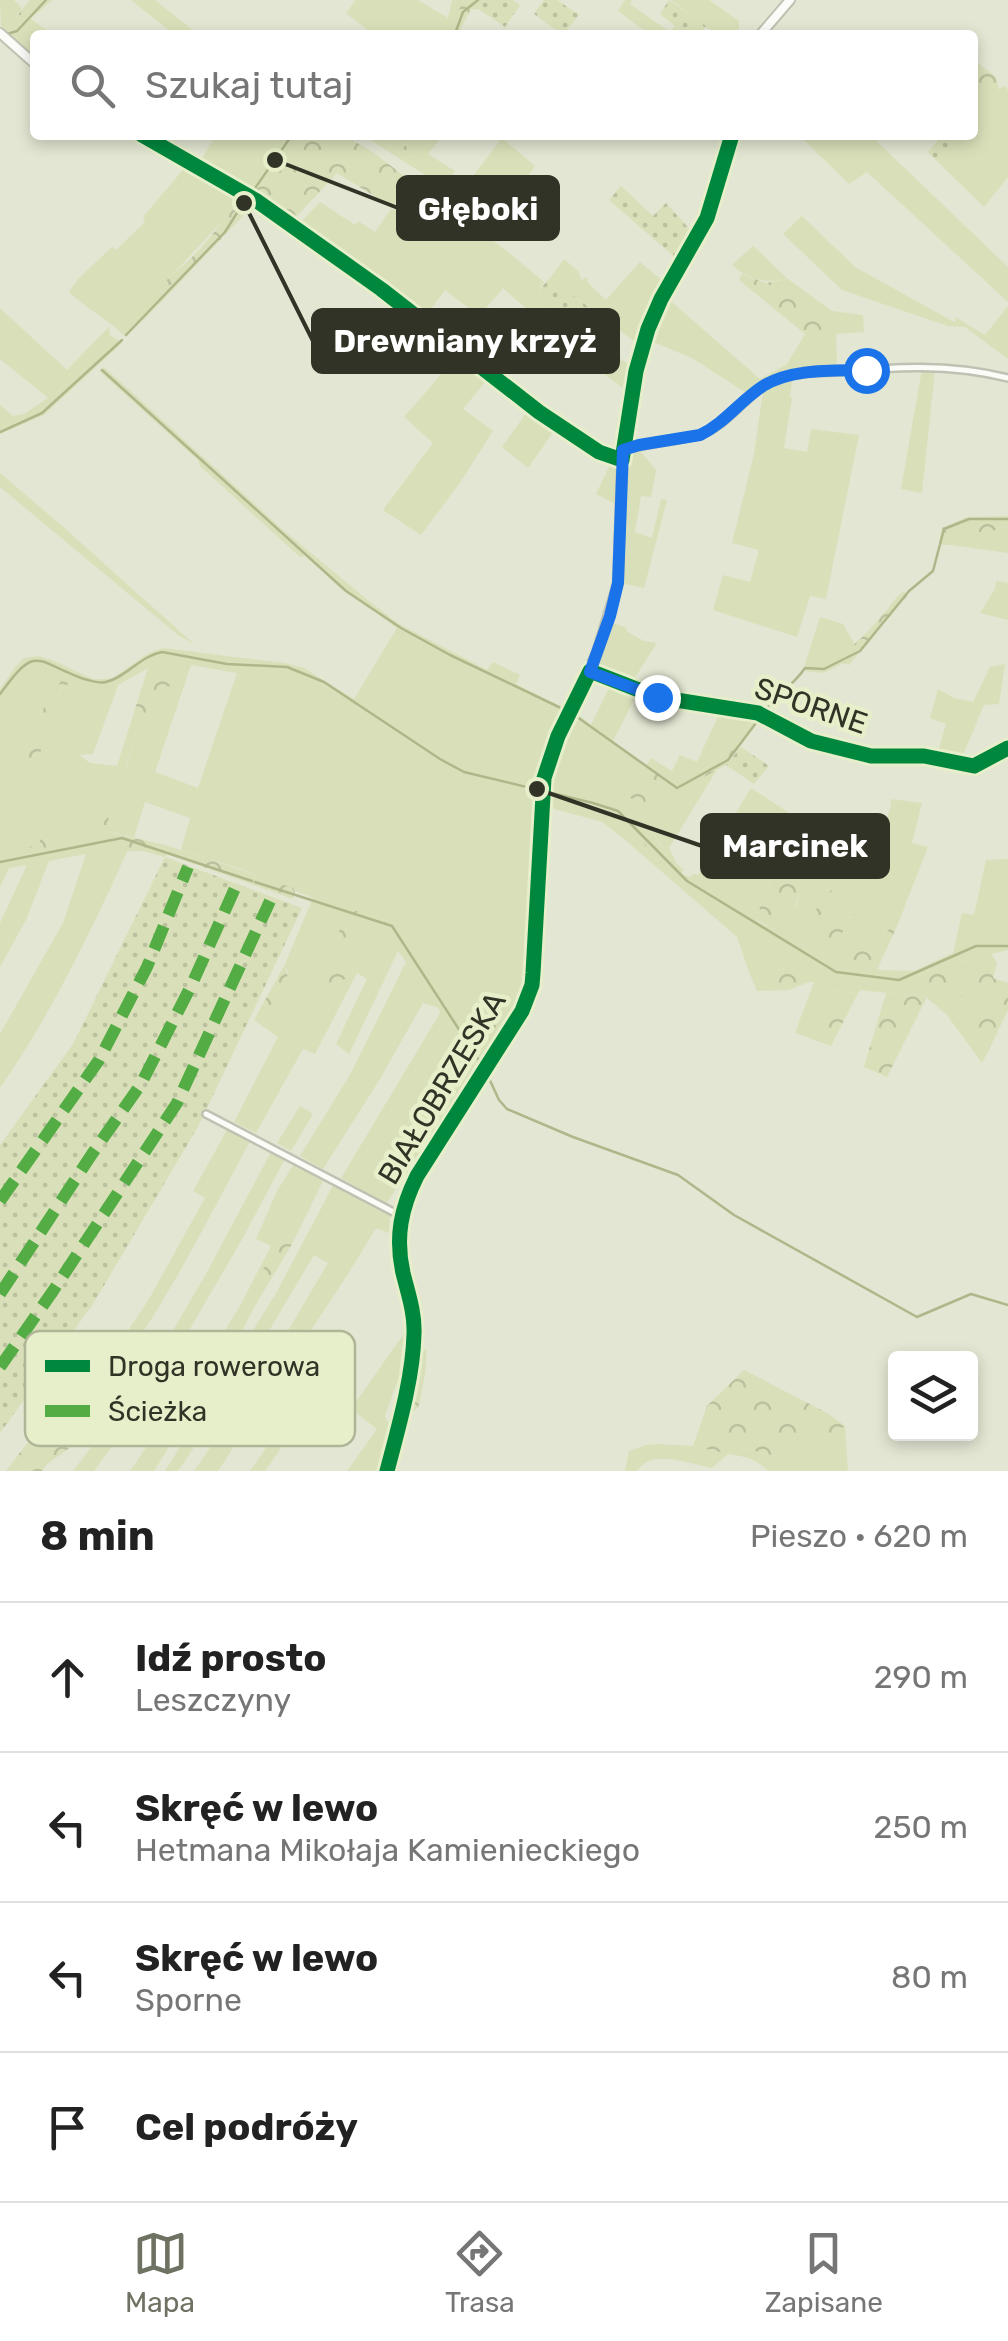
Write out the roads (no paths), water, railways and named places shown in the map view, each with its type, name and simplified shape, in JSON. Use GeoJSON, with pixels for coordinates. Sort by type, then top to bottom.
{"type":"FeatureCollection","features":[{"type":"Feature","properties":{"kind":"street"},"geometry":{"type":"LineString","coordinates":[[764,30],[790,0]]}},
{"type":"Feature","properties":{"kind":"street"},"geometry":{"type":"LineString","coordinates":[[0,33],[30,60]]}},
{"type":"Feature","properties":{"kind":"street"},"geometry":{"type":"LineString","coordinates":[[151,140],[258,201],[381,289],[539,412],[599,452],[623,455],[650,443],[700,435],[722,423],[764,386],[788,376],[926,366],[1008,378]]}},
{"type":"Feature","properties":{"kind":"street","name":"BIAŁOBRZESKA"},"geometry":{"type":"LineString","coordinates":[[387,1471],[414,1336],[399,1243],[405,1200],[528,998],[534,962],[542,791],[553,749],[592,672],[618,583],[623,455],[636,371],[661,299],[706,218],[731,140]]}},
{"type":"Feature","properties":{"kind":"street","name":"SPORNE"},"geometry":{"type":"LineString","coordinates":[[592,672],[657,697],[762,715],[811,740],[870,756],[924,756],[974,766],[1008,748]]}},
{"type":"Feature","properties":{"kind":"street"},"geometry":{"type":"LineString","coordinates":[[206,1114],[401,1216]]}},
{"type":"Feature","properties":{"kind":"waterway"},"geometry":{"type":"LineString","coordinates":[[7,34],[17,31],[46,0]]}},
{"type":"Feature","properties":{"kind":"waterway"},"geometry":{"type":"LineString","coordinates":[[456,30],[463,12],[478,0]]}},
{"type":"Feature","properties":{"kind":"waterway"},"geometry":{"type":"LineString","coordinates":[[253,191],[289,140]]}},
{"type":"Feature","properties":{"kind":"waterway"},"geometry":{"type":"LineString","coordinates":[[126,335],[225,232],[245,200]]}},
{"type":"Feature","properties":{"kind":"waterway"},"geometry":{"type":"LineString","coordinates":[[0,432],[42,413],[122,340]]}},
{"type":"Feature","properties":{"kind":"waterway"},"geometry":{"type":"LineString","coordinates":[[102,370],[346,591],[450,655],[565,710]]}},
{"type":"Feature","properties":{"kind":"waterway"},"geometry":{"type":"LineString","coordinates":[[764,712],[805,668],[824,669],[860,651],[909,591],[933,571],[944,529],[969,519],[1008,519]]}},
{"type":"Feature","properties":{"kind":"waterway"},"geometry":{"type":"LineString","coordinates":[[0,694],[22,668],[37,661],[100,683],[162,652],[227,664],[287,667],[324,682],[464,772],[618,811],[687,881],[836,972],[899,980],[976,946],[1008,946]]}},
{"type":"Feature","properties":{"kind":"waterway"},"geometry":{"type":"LineString","coordinates":[[573,714],[677,788],[728,760],[759,719]]}},
{"type":"Feature","properties":{"kind":"waterway"},"geometry":{"type":"LineString","coordinates":[[0,862],[122,838],[252,881]]}},
{"type":"Feature","properties":{"kind":"waterway"},"geometry":{"type":"LineString","coordinates":[[255,882],[392,926],[482,1065]]}},
{"type":"Feature","properties":{"kind":"waterway"},"geometry":{"type":"LineString","coordinates":[[487,1074],[507,1109],[678,1175],[734,1215],[917,1317],[971,1294],[1008,1305]]}},
{"type":"Feature","properties":{"kind":"place","name":"Głęboki"},"geometry":{"type":"Point","coordinates":[275,160]}},
{"type":"Feature","properties":{"kind":"place","name":"Drewniany krzyż"},"geometry":{"type":"Point","coordinates":[244,203]}},
{"type":"Feature","properties":{"kind":"place","name":"Marcinek"},"geometry":{"type":"Point","coordinates":[537,789]}}]}
